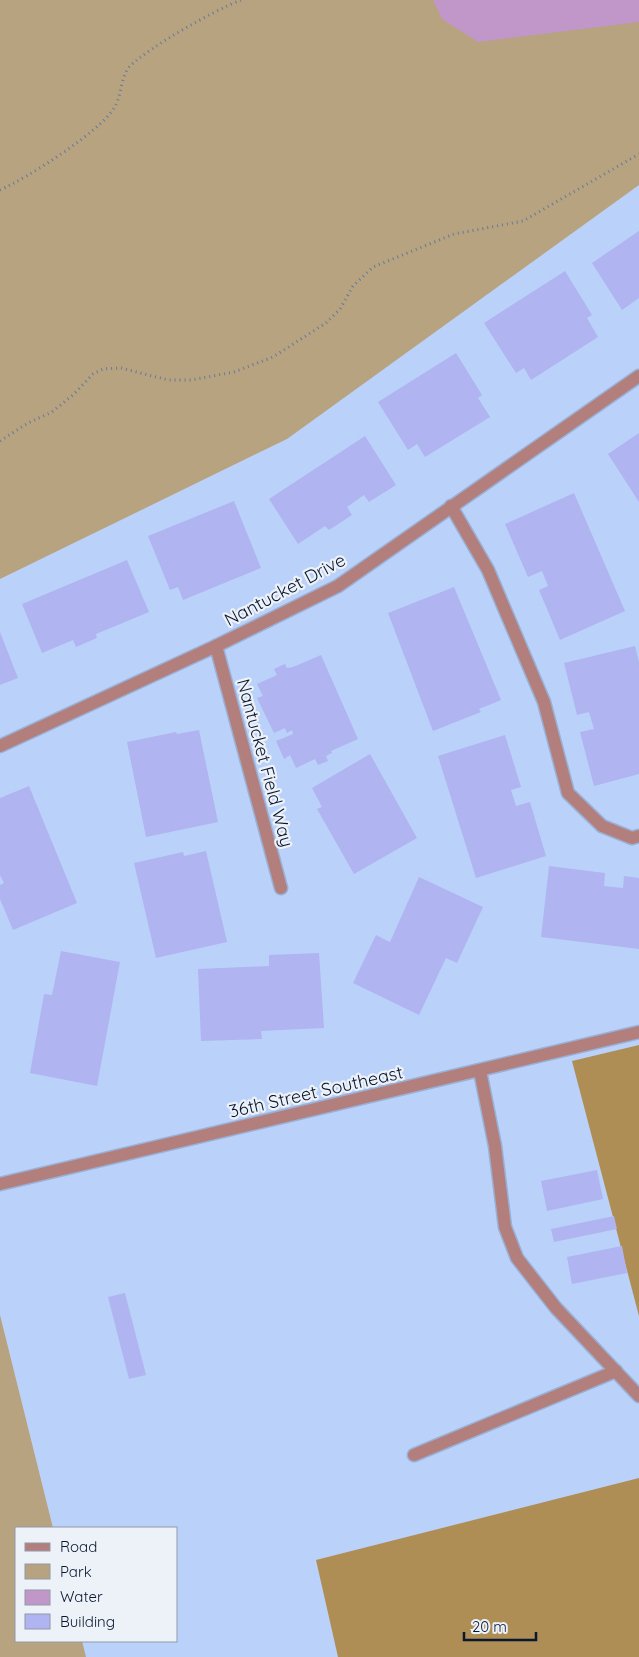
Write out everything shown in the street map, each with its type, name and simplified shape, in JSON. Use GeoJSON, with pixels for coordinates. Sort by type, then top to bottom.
{"type":"FeatureCollection","features":[{"type":"Feature","properties":{"kind":"street","name":"Nantucket Drive"},"geometry":{"type":"LineString","coordinates":[[0,746],[216,646],[338,586],[639,376]]}},
{"type":"Feature","properties":{"kind":"street"},"geometry":{"type":"LineString","coordinates":[[451,506],[488,570],[544,702],[568,793],[602,826],[632,838],[639,836]]}},
{"type":"Feature","properties":{"kind":"street","name":"Nantucket Field Way"},"geometry":{"type":"LineString","coordinates":[[216,646],[281,888]]}},
{"type":"Feature","properties":{"kind":"street","name":"36th Street Southeast"},"geometry":{"type":"LineString","coordinates":[[0,1184],[639,1032]]}},
{"type":"Feature","properties":{"kind":"street"},"geometry":{"type":"LineString","coordinates":[[480,1071],[495,1146],[505,1227],[517,1258],[556,1308],[639,1396]]}},
{"type":"Feature","properties":{"kind":"street"},"geometry":{"type":"LineString","coordinates":[[414,1455],[616,1372]]}},
{"type":"Feature","properties":{"kind":"path"},"geometry":{"type":"LineString","coordinates":[[0,190],[84,138],[106,120],[120,95],[128,68],[149,50],[241,0]]}},
{"type":"Feature","properties":{"kind":"path"},"geometry":{"type":"LineString","coordinates":[[0,441],[28,423],[52,412],[74,394],[93,374],[103,369],[121,368],[168,380],[191,380],[234,372],[273,357],[326,322],[340,309],[353,286],[373,267],[454,234],[523,220],[639,154]]}},
{"type":"Feature","properties":{"kind":"green space"},"geometry":{"type":"Polygon","coordinates":[[[0,0],[639,0],[639,185],[287,439],[0,579],[0,0]]]}},
{"type":"Feature","properties":{"kind":"green space"},"geometry":{"type":"Polygon","coordinates":[[[0,1315],[53,1527],[15,1527],[15,1642],[82,1642],[86,1657],[0,1657],[0,1315]]]}},
{"type":"Feature","properties":{"kind":"shaded area"},"geometry":{"type":"Polygon","coordinates":[[[639,1045],[639,1316],[572,1061],[639,1045]]]}},
{"type":"Feature","properties":{"kind":"shaded area"},"geometry":{"type":"Polygon","coordinates":[[[639,1478],[639,1657],[338,1657],[316,1560],[639,1478]]]}},
{"type":"Feature","properties":{"kind":"water"},"geometry":{"type":"Polygon","coordinates":[[[433,0],[639,0],[639,22],[478,42],[442,19],[433,0]]]}},
{"type":"Feature","properties":{"kind":"building"},"geometry":{"type":"Polygon","coordinates":[[[639,231],[639,298],[622,310],[592,263],[639,231]]]}},
{"type":"Feature","properties":{"kind":"building"},"geometry":{"type":"Polygon","coordinates":[[[565,271],[592,315],[587,318],[598,337],[531,380],[524,368],[516,373],[484,323],[565,271]]]}},
{"type":"Feature","properties":{"kind":"building"},"geometry":{"type":"Polygon","coordinates":[[[456,353],[482,395],[478,398],[490,417],[425,457],[417,444],[408,450],[378,402],[456,353]]]}},
{"type":"Feature","properties":{"kind":"building"},"geometry":{"type":"Polygon","coordinates":[[[639,433],[639,502],[608,454],[639,433]]]}},
{"type":"Feature","properties":{"kind":"building"},"geometry":{"type":"Polygon","coordinates":[[[365,436],[396,485],[369,502],[364,495],[347,507],[352,515],[329,530],[325,526],[298,544],[269,499],[365,436]]]}},
{"type":"Feature","properties":{"kind":"building"},"geometry":{"type":"Polygon","coordinates":[[[574,493],[625,611],[560,640],[539,590],[548,586],[542,571],[528,577],[505,524],[574,493]]]}},
{"type":"Feature","properties":{"kind":"building"},"geometry":{"type":"Polygon","coordinates":[[[234,501],[261,568],[183,600],[178,587],[170,590],[148,536],[234,501]]]}},
{"type":"Feature","properties":{"kind":"building"},"geometry":{"type":"Polygon","coordinates":[[[127,560],[149,612],[96,634],[97,638],[76,647],[73,640],[42,653],[22,604],[127,560]]]}},
{"type":"Feature","properties":{"kind":"building"},"geometry":{"type":"Polygon","coordinates":[[[454,587],[501,700],[479,709],[481,712],[433,731],[388,613],[454,587]]]}},
{"type":"Feature","properties":{"kind":"building"},"geometry":{"type":"Polygon","coordinates":[[[0,632],[18,678],[0,685],[0,632]]]}},
{"type":"Feature","properties":{"kind":"building"},"geometry":{"type":"Polygon","coordinates":[[[635,646],[639,662],[639,774],[594,786],[580,732],[594,729],[589,712],[577,715],[564,663],[635,646]]]}},
{"type":"Feature","properties":{"kind":"building"},"geometry":{"type":"Polygon","coordinates":[[[321,655],[358,739],[331,751],[332,753],[326,756],[328,761],[318,765],[315,759],[296,768],[290,755],[284,759],[276,741],[293,734],[292,730],[287,733],[285,728],[274,733],[257,698],[263,696],[257,684],[277,675],[274,669],[285,664],[287,668],[293,667],[321,655]]]}},
{"type":"Feature","properties":{"kind":"building"},"geometry":{"type":"Polygon","coordinates":[[[199,730],[218,822],[146,837],[127,742],[176,732],[177,734],[199,730]]]}},
{"type":"Feature","properties":{"kind":"building"},"geometry":{"type":"Polygon","coordinates":[[[505,735],[521,787],[511,790],[516,806],[530,802],[546,856],[476,878],[438,756],[505,735]]]}},
{"type":"Feature","properties":{"kind":"building"},"geometry":{"type":"Polygon","coordinates":[[[370,754],[417,838],[354,874],[317,809],[322,807],[312,788],[370,754]]]}},
{"type":"Feature","properties":{"kind":"building"},"geometry":{"type":"Polygon","coordinates":[[[29,786],[77,903],[13,930],[0,899],[0,885],[4,883],[0,875],[0,798],[29,786]]]}},
{"type":"Feature","properties":{"kind":"building"},"geometry":{"type":"Polygon","coordinates":[[[206,851],[227,942],[156,958],[134,863],[183,852],[184,856],[206,851]]]}},
{"type":"Feature","properties":{"kind":"building"},"geometry":{"type":"Polygon","coordinates":[[[549,866],[605,873],[604,886],[623,888],[624,876],[639,878],[639,949],[541,937],[549,866]]]}},
{"type":"Feature","properties":{"kind":"building"},"geometry":{"type":"Polygon","coordinates":[[[419,877],[483,907],[457,963],[446,958],[419,1015],[353,983],[376,935],[390,942],[419,877]]]}},
{"type":"Feature","properties":{"kind":"building"},"geometry":{"type":"Polygon","coordinates":[[[61,951],[120,962],[97,1086],[30,1073],[44,994],[52,995],[61,951]]]}},
{"type":"Feature","properties":{"kind":"building"},"geometry":{"type":"Polygon","coordinates":[[[319,953],[324,1028],[261,1031],[262,1039],[201,1041],[198,969],[269,966],[269,955],[319,953]]]}},
{"type":"Feature","properties":{"kind":"building"},"geometry":{"type":"Polygon","coordinates":[[[597,1170],[603,1199],[547,1211],[541,1181],[597,1170]]]}},
{"type":"Feature","properties":{"kind":"building"},"geometry":{"type":"Polygon","coordinates":[[[614,1216],[617,1229],[554,1242],[551,1229],[614,1216]]]}},
{"type":"Feature","properties":{"kind":"building"},"geometry":{"type":"Polygon","coordinates":[[[622,1246],[627,1273],[572,1284],[567,1257],[622,1246]]]}},
{"type":"Feature","properties":{"kind":"building"},"geometry":{"type":"Polygon","coordinates":[[[125,1293],[146,1375],[129,1379],[108,1297],[125,1293]]]}}]}
